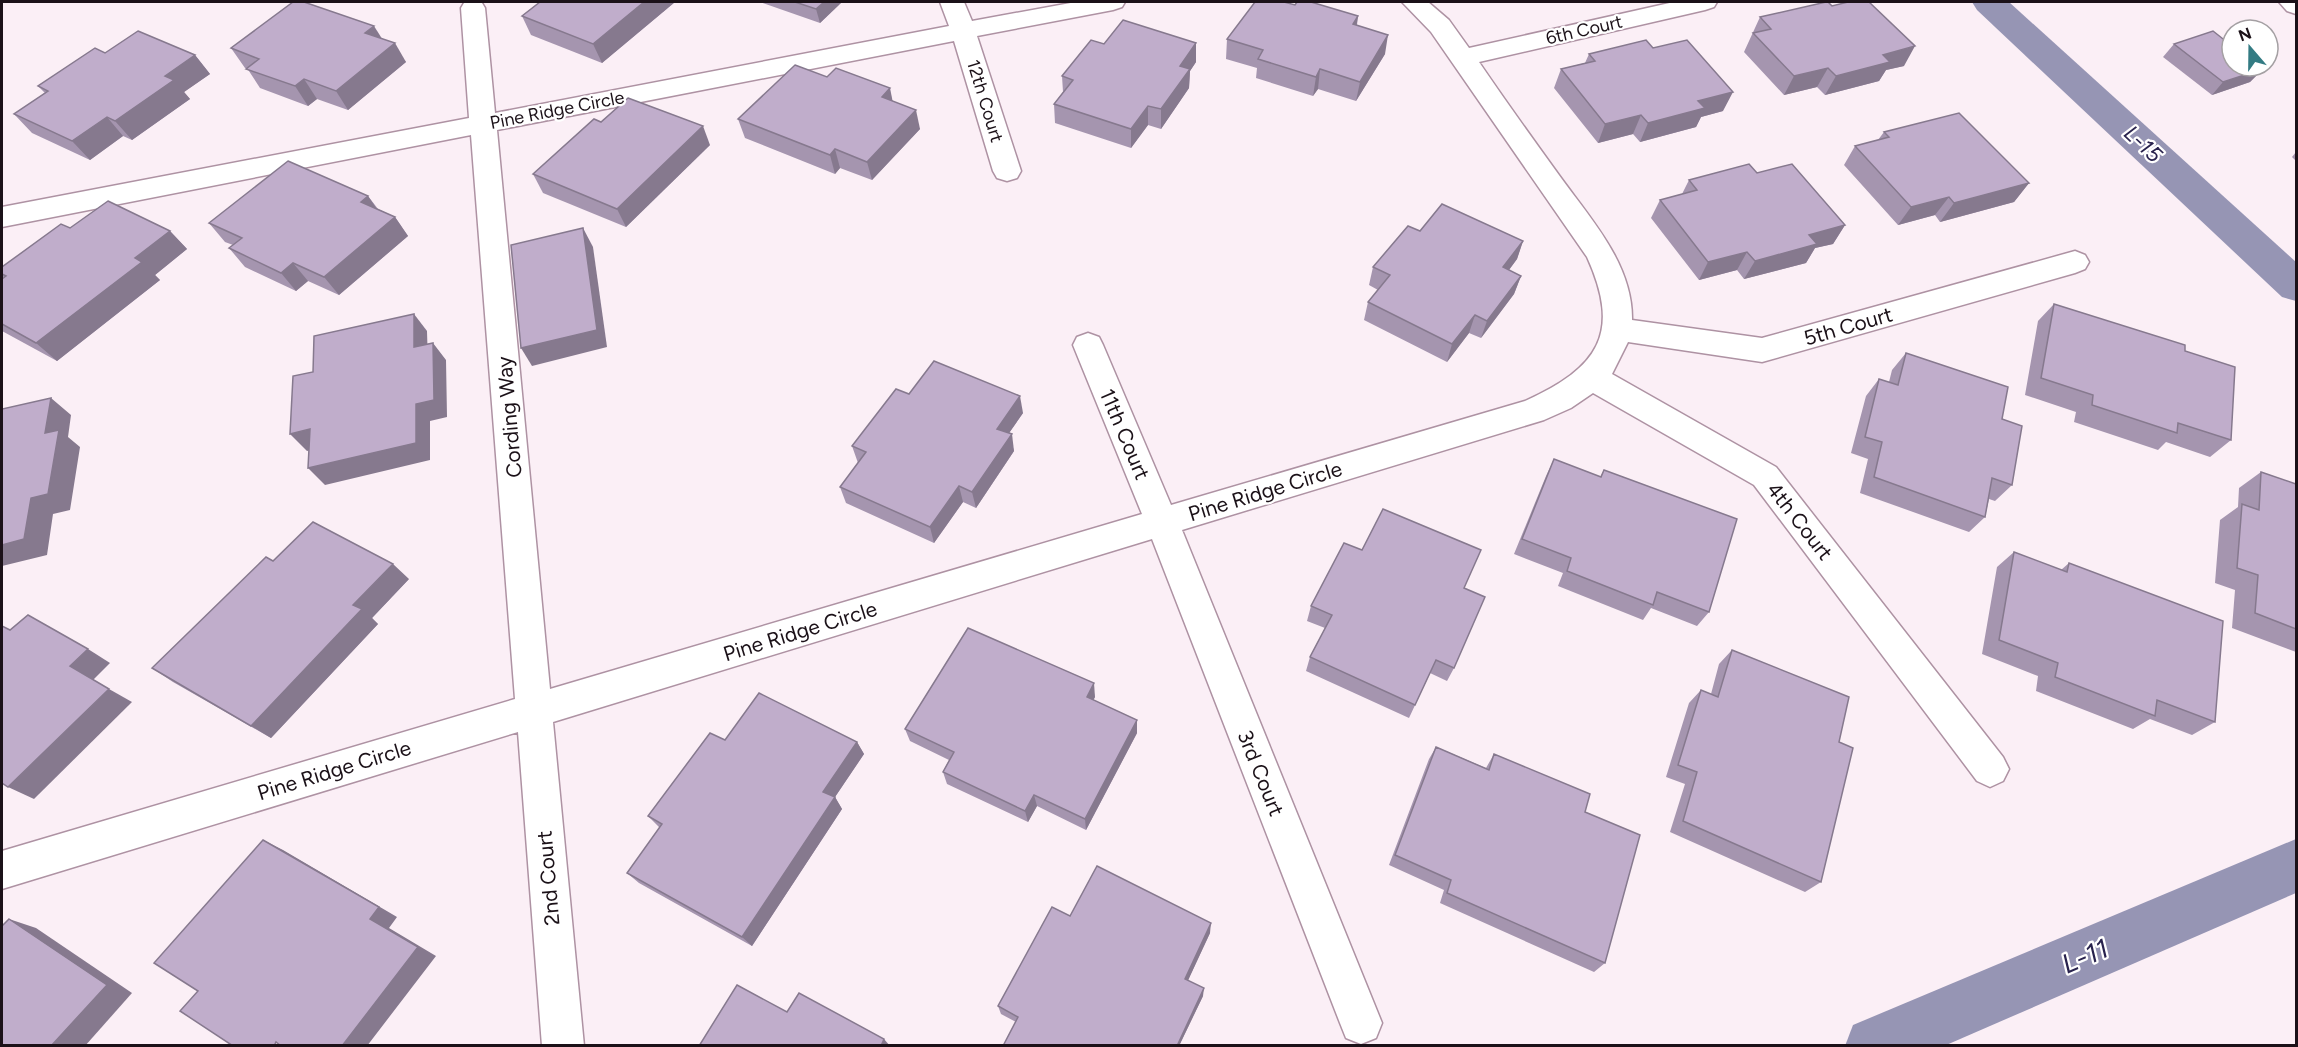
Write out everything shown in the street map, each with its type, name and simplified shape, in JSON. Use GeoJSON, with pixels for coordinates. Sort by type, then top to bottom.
{"type":"FeatureCollection","features":[{"type":"Feature","properties":{"kind":"street","name":"12th Court"},"geometry":{"type":"LineString","coordinates":[[951,2],[963,30],[1007,171]]}},
{"type":"Feature","properties":{"kind":"street","name":"Pine Ridge Circle"},"geometry":{"type":"LineString","coordinates":[[2,217],[1113,2]]}},
{"type":"Feature","properties":{"kind":"street"},"geometry":{"type":"LineString","coordinates":[[1414,2],[1440,26],[1599,253],[1610,273],[1617,294],[1618,329],[1607,357],[1592,377]]}},
{"type":"Feature","properties":{"kind":"street","name":"6th Court"},"geometry":{"type":"LineString","coordinates":[[1462,58],[1705,2]]}},
{"type":"Feature","properties":{"kind":"street"},"geometry":{"type":"LineString","coordinates":[[2291,2],[2296,6]]}},
{"type":"Feature","properties":{"kind":"street","name":"Cording Way"},"geometry":{"type":"LineString","coordinates":[[473,8],[534,710]]}},
{"type":"Feature","properties":{"kind":"street","name":"5th Court"},"geometry":{"type":"LineString","coordinates":[[1618,329],[1762,350],[2074,262]]}},
{"type":"Feature","properties":{"kind":"street","name":"11th Court"},"geometry":{"type":"LineString","coordinates":[[1089,345],[1162,522]]}},
{"type":"Feature","properties":{"kind":"street","name":"Pine Ridge Circle"},"geometry":{"type":"LineString","coordinates":[[2,870],[1533,411],[1559,401],[1592,377]]}},
{"type":"Feature","properties":{"kind":"street","name":"4th Court"},"geometry":{"type":"LineString","coordinates":[[1592,377],[1765,476],[1990,769]]}},
{"type":"Feature","properties":{"kind":"street","name":"3rd Court"},"geometry":{"type":"LineString","coordinates":[[1162,522],[1361,1023]]}},
{"type":"Feature","properties":{"kind":"street","name":"2nd Court"},"geometry":{"type":"LineString","coordinates":[[534,710],[563,1046]]}},
{"type":"Feature","properties":{"kind":"building"},"geometry":{"type":"Polygon","coordinates":[[[293,2],[304,2],[374,26],[365,33],[395,43],[336,91],[304,79],[295,86],[246,69],[259,59],[231,48],[293,2]]]}},
{"type":"Feature","properties":{"kind":"building"},"geometry":{"type":"Polygon","coordinates":[[[540,2],[644,2],[593,44],[522,16],[540,2]]]}},
{"type":"Feature","properties":{"kind":"building"},"geometry":{"type":"Polygon","coordinates":[[[795,2],[824,2],[816,9],[795,2]]]}},
{"type":"Feature","properties":{"kind":"building"},"geometry":{"type":"Polygon","coordinates":[[[1255,2],[1284,2],[1295,5],[1297,2],[1311,2],[1358,16],[1353,24],[1388,35],[1360,82],[1320,69],[1316,77],[1258,59],[1263,50],[1227,39],[1255,2]]]}},
{"type":"Feature","properties":{"kind":"building"},"geometry":{"type":"Polygon","coordinates":[[[1828,2],[1832,6],[1848,2],[1869,2],[1915,46],[1883,55],[1890,62],[1836,76],[1828,68],[1794,76],[1753,33],[1771,29],[1760,17],[1828,2]]]}},
{"type":"Feature","properties":{"kind":"building"},"geometry":{"type":"Polygon","coordinates":[[[1123,20],[1196,43],[1180,66],[1190,69],[1161,109],[1148,106],[1131,129],[1054,104],[1073,80],[1062,76],[1091,40],[1104,44],[1123,20]]]}},
{"type":"Feature","properties":{"kind":"building"},"geometry":{"type":"Polygon","coordinates":[[[138,31],[195,55],[165,76],[174,80],[115,121],[107,117],[72,141],[14,114],[48,91],[38,86],[95,48],[105,53],[138,31]]]}},
{"type":"Feature","properties":{"kind":"building"},"geometry":{"type":"Polygon","coordinates":[[[2213,31],[2220,37],[2220,78],[2235,78],[2223,82],[2174,44],[2213,31]]]}},
{"type":"Feature","properties":{"kind":"building"},"geometry":{"type":"Polygon","coordinates":[[[1646,40],[1653,48],[1687,40],[1733,92],[1698,101],[1705,108],[1648,123],[1641,115],[1605,124],[1561,69],[1595,61],[1589,54],[1646,40]]]}},
{"type":"Feature","properties":{"kind":"building"},"geometry":{"type":"Polygon","coordinates":[[[795,65],[827,77],[836,68],[890,88],[882,97],[916,110],[867,162],[835,149],[830,155],[738,119],[795,65]]]}},
{"type":"Feature","properties":{"kind":"building"},"geometry":{"type":"Polygon","coordinates":[[[628,98],[703,126],[617,209],[533,174],[594,119],[601,122],[628,98]]]}},
{"type":"Feature","properties":{"kind":"building"},"geometry":{"type":"Polygon","coordinates":[[[1959,113],[2029,183],[1954,203],[1949,197],[1911,207],[1855,146],[1889,137],[1884,132],[1959,113]]]}},
{"type":"Feature","properties":{"kind":"building"},"geometry":{"type":"Polygon","coordinates":[[[288,161],[368,196],[361,202],[395,217],[324,277],[293,263],[281,273],[229,248],[242,238],[209,223],[288,161]]]}},
{"type":"Feature","properties":{"kind":"building"},"geometry":{"type":"Polygon","coordinates":[[[1749,164],[1757,173],[1792,164],[1845,225],[1809,235],[1817,244],[1755,261],[1747,252],[1708,262],[1660,200],[1697,190],[1689,180],[1749,164]]]}},
{"type":"Feature","properties":{"kind":"building"},"geometry":{"type":"Polygon","coordinates":[[[108,201],[170,231],[135,258],[142,262],[36,343],[2,324],[2,279],[6,276],[2,274],[2,267],[61,224],[70,228],[108,201]]]}},
{"type":"Feature","properties":{"kind":"building"},"geometry":{"type":"Polygon","coordinates":[[[1442,204],[1523,241],[1503,267],[1521,276],[1487,321],[1475,315],[1452,344],[1368,302],[1390,275],[1373,267],[1408,226],[1420,231],[1442,204]]]}},
{"type":"Feature","properties":{"kind":"building"},"geometry":{"type":"Polygon","coordinates":[[[583,228],[597,330],[521,348],[511,245],[583,228]]]}},
{"type":"Feature","properties":{"kind":"building"},"geometry":{"type":"Polygon","coordinates":[[[2054,304],[2185,345],[2185,351],[2235,367],[2231,440],[2178,423],[2177,433],[2092,405],[2093,395],[2041,378],[2054,304]]]}},
{"type":"Feature","properties":{"kind":"building"},"geometry":{"type":"Polygon","coordinates":[[[414,314],[414,347],[433,343],[434,400],[416,404],[416,443],[308,468],[310,429],[290,434],[293,376],[313,372],[314,336],[414,314]]]}},
{"type":"Feature","properties":{"kind":"building"},"geometry":{"type":"Polygon","coordinates":[[[1906,353],[2008,387],[2002,419],[2022,426],[2012,485],[1992,478],[1985,517],[1874,477],[1882,442],[1865,437],[1879,379],[1898,385],[1906,353]]]}},
{"type":"Feature","properties":{"kind":"building"},"geometry":{"type":"Polygon","coordinates":[[[934,361],[1020,396],[997,429],[1012,434],[972,492],[959,486],[930,527],[840,487],[866,452],[852,446],[896,389],[909,394],[934,361]]]}},
{"type":"Feature","properties":{"kind":"building"},"geometry":{"type":"Polygon","coordinates":[[[51,398],[45,433],[59,430],[48,494],[31,498],[24,539],[2,545],[2,409],[51,398]]]}},
{"type":"Feature","properties":{"kind":"building"},"geometry":{"type":"Polygon","coordinates":[[[1554,459],[1601,477],[1604,470],[1737,519],[1709,612],[1657,592],[1653,605],[1567,571],[1571,558],[1522,539],[1554,459]]]}},
{"type":"Feature","properties":{"kind":"building"},"geometry":{"type":"Polygon","coordinates":[[[2261,472],[2296,484],[2296,629],[2255,613],[2258,575],[2237,568],[2242,504],[2259,510],[2261,472]]]}},
{"type":"Feature","properties":{"kind":"building"},"geometry":{"type":"Polygon","coordinates":[[[1383,509],[1481,550],[1464,588],[1485,597],[1454,668],[1436,660],[1415,705],[1310,657],[1332,615],[1311,606],[1344,543],[1362,550],[1383,509]]]}},
{"type":"Feature","properties":{"kind":"building"},"geometry":{"type":"Polygon","coordinates":[[[313,522],[393,564],[353,605],[362,609],[251,726],[152,668],[266,557],[273,561],[313,522]]]}},
{"type":"Feature","properties":{"kind":"building"},"geometry":{"type":"Polygon","coordinates":[[[2014,552],[2067,572],[2069,563],[2223,621],[2215,722],[2157,700],[2155,716],[2055,677],[2058,663],[1999,640],[2014,552]]]}},
{"type":"Feature","properties":{"kind":"building"},"geometry":{"type":"Polygon","coordinates":[[[28,615],[88,649],[70,666],[109,689],[8,787],[2,783],[2,626],[10,630],[28,615]]]}},
{"type":"Feature","properties":{"kind":"building"},"geometry":{"type":"Polygon","coordinates":[[[968,628],[1094,683],[1087,697],[1137,720],[1085,819],[1034,795],[1025,811],[943,772],[954,752],[905,729],[968,628]]]}},
{"type":"Feature","properties":{"kind":"building"},"geometry":{"type":"Polygon","coordinates":[[[1732,650],[1849,697],[1839,742],[1853,748],[1821,882],[1683,821],[1697,772],[1678,765],[1701,690],[1718,697],[1732,650]]]}},
{"type":"Feature","properties":{"kind":"building"},"geometry":{"type":"Polygon","coordinates":[[[759,693],[857,742],[823,792],[835,797],[742,937],[627,873],[662,824],[648,816],[710,733],[725,740],[759,693]]]}},
{"type":"Feature","properties":{"kind":"building"},"geometry":{"type":"Polygon","coordinates":[[[1436,747],[1489,770],[1494,754],[1590,794],[1585,812],[1640,835],[1605,963],[1447,893],[1451,880],[1395,855],[1436,747]]]}},
{"type":"Feature","properties":{"kind":"building"},"geometry":{"type":"Polygon","coordinates":[[[263,840],[379,907],[370,919],[418,947],[342,1046],[281,1046],[276,1042],[274,1046],[233,1046],[180,1011],[198,991],[154,963],[263,840]]]}},
{"type":"Feature","properties":{"kind":"building"},"geometry":{"type":"Polygon","coordinates":[[[1097,866],[1211,923],[1185,979],[1204,988],[1177,1046],[1003,1046],[1018,1017],[998,1006],[1052,907],[1070,916],[1097,866]]]}},
{"type":"Feature","properties":{"kind":"building"},"geometry":{"type":"Polygon","coordinates":[[[9,919],[107,985],[51,1046],[2,1046],[2,926],[9,919]]]}},
{"type":"Feature","properties":{"kind":"building"},"geometry":{"type":"Polygon","coordinates":[[[737,985],[787,1012],[799,993],[884,1039],[881,1046],[699,1046],[737,985]]]}},
{"type":"Feature","properties":{"kind":"waterway","name":"L-15"},"geometry":{"type":"LineString","coordinates":[[1989,2],[2296,286]]}},
{"type":"Feature","properties":{"kind":"waterway","name":"L-11"},"geometry":{"type":"LineString","coordinates":[[1874,1046],[2296,866]]}}]}
